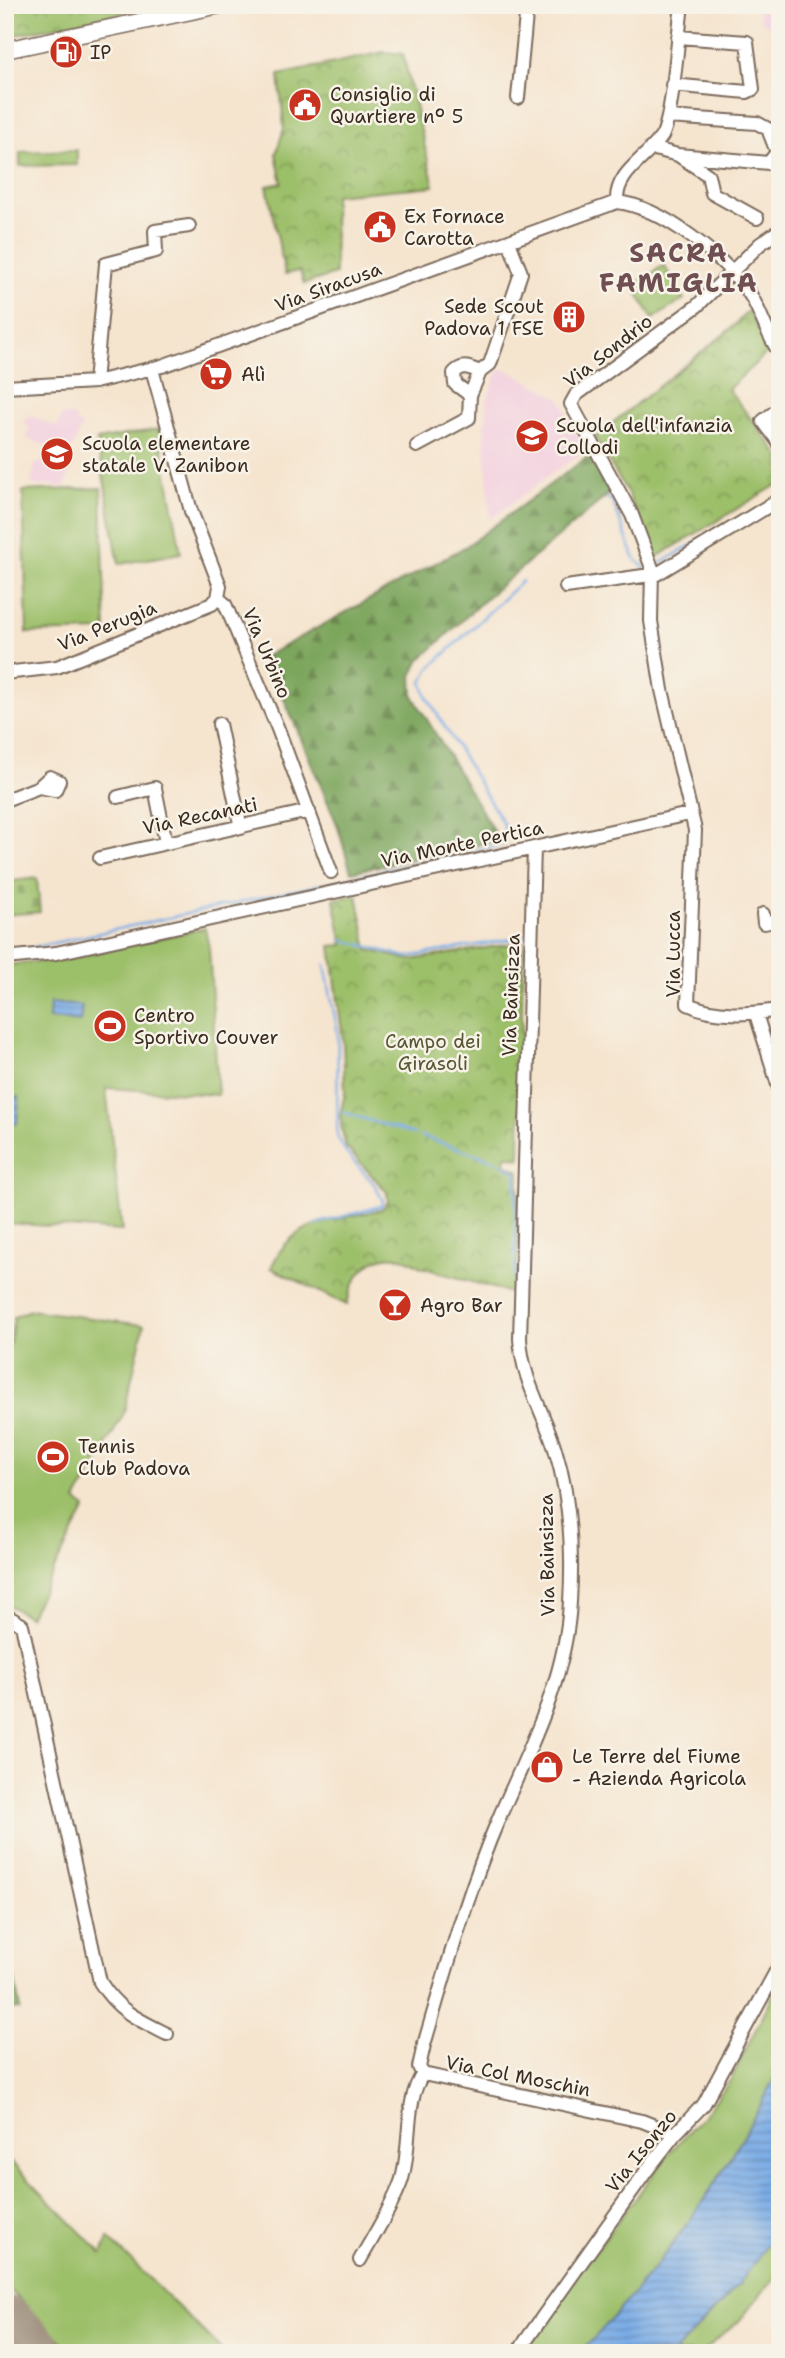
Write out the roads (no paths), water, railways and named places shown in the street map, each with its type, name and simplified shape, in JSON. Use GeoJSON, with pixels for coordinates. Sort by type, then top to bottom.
{"type":"FeatureCollection","features":[{"type":"Feature","properties":{"kind":"main road"},"geometry":{"type":"LineString","coordinates":[[5,50],[220,5]]}},
{"type":"Feature","properties":{"kind":"street"},"geometry":{"type":"LineString","coordinates":[[518,98],[527,5]]}},
{"type":"Feature","properties":{"kind":"street"},"geometry":{"type":"LineString","coordinates":[[682,5],[668,117],[662,135],[624,177],[614,202],[636,206],[656,216],[695,241],[732,273],[751,297],[780,353]]}},
{"type":"Feature","properties":{"kind":"street"},"geometry":{"type":"LineString","coordinates":[[672,85],[747,92],[753,89],[747,42],[678,37]]}},
{"type":"Feature","properties":{"kind":"street"},"geometry":{"type":"LineString","coordinates":[[651,148],[678,155],[769,163],[777,152],[768,130],[757,123],[668,117]]}},
{"type":"Feature","properties":{"kind":"street"},"geometry":{"type":"LineString","coordinates":[[678,155],[708,176],[712,193],[757,218]]}},
{"type":"Feature","properties":{"kind":"street","name":"Via Siracusa"},"geometry":{"type":"LineString","coordinates":[[5,387],[95,382],[152,369],[614,202]]}},
{"type":"Feature","properties":{"kind":"street"},"geometry":{"type":"LineString","coordinates":[[95,382],[106,264],[156,251],[155,231],[189,226]]}},
{"type":"Feature","properties":{"kind":"street","name":"Via Sondrio"},"geometry":{"type":"LineString","coordinates":[[653,575],[632,516],[584,433],[572,400],[697,306],[760,244],[780,230]]}},
{"type":"Feature","properties":{"kind":"street"},"geometry":{"type":"LineString","coordinates":[[417,446],[469,418],[470,395],[481,372],[490,364],[521,273],[509,242]]}},
{"type":"Feature","properties":{"kind":"street"},"geometry":{"type":"LineString","coordinates":[[470,395],[457,389],[454,373],[466,366],[481,372]]}},
{"type":"Feature","properties":{"kind":"street","name":"Via Urbino"},"geometry":{"type":"LineString","coordinates":[[152,369],[191,511],[220,586],[218,598],[225,604],[256,676],[331,872]]}},
{"type":"Feature","properties":{"kind":"street"},"geometry":{"type":"LineString","coordinates":[[780,408],[763,421],[780,444]]}},
{"type":"Feature","properties":{"kind":"street"},"geometry":{"type":"LineString","coordinates":[[566,587],[653,575],[780,499]]}},
{"type":"Feature","properties":{"kind":"street"},"geometry":{"type":"LineString","coordinates":[[653,575],[651,621],[668,724],[689,814]]}},
{"type":"Feature","properties":{"kind":"street","name":"Via Perugia"},"geometry":{"type":"LineString","coordinates":[[5,673],[57,667],[212,604],[218,598]]}},
{"type":"Feature","properties":{"kind":"street"},"geometry":{"type":"LineString","coordinates":[[219,724],[241,828]]}},
{"type":"Feature","properties":{"kind":"street"},"geometry":{"type":"LineString","coordinates":[[118,797],[154,782],[166,844]]}},
{"type":"Feature","properties":{"kind":"street"},"geometry":{"type":"LineString","coordinates":[[5,800],[39,787]]}},
{"type":"Feature","properties":{"kind":"street","name":"Via Recanati"},"geometry":{"type":"LineString","coordinates":[[100,858],[309,811]]}},
{"type":"Feature","properties":{"kind":"street","name":"Via Monte Pertica"},"geometry":{"type":"LineString","coordinates":[[7,958],[55,953],[689,814]]}},
{"type":"Feature","properties":{"kind":"street","name":"Via Lucca"},"geometry":{"type":"LineString","coordinates":[[689,814],[695,830],[688,1004],[702,1011],[756,1014],[780,1010]]}},
{"type":"Feature","properties":{"kind":"street","name":"Via Bainsizza"},"geometry":{"type":"LineString","coordinates":[[423,2074],[419,2067],[424,2045],[478,1875],[500,1816],[546,1713],[570,1602],[566,1489],[554,1446],[525,1378],[520,1339],[534,848]]}},
{"type":"Feature","properties":{"kind":"street"},"geometry":{"type":"LineString","coordinates":[[763,914],[764,923],[780,920]]}},
{"type":"Feature","properties":{"kind":"street"},"geometry":{"type":"LineString","coordinates":[[5,935],[7,958]]}},
{"type":"Feature","properties":{"kind":"street"},"geometry":{"type":"LineString","coordinates":[[756,1014],[774,1054],[780,1091]]}},
{"type":"Feature","properties":{"kind":"street"},"geometry":{"type":"LineString","coordinates":[[5,1615],[22,1625],[100,1982],[112,2002],[134,2018],[167,2034]]}},
{"type":"Feature","properties":{"kind":"street","name":"Via Isonzo"},"geometry":{"type":"LineString","coordinates":[[517,2353],[675,2134],[697,2113],[714,2089],[780,1964]]}},
{"type":"Feature","properties":{"kind":"street","name":"Via Col Moschin"},"geometry":{"type":"LineString","coordinates":[[360,2260],[401,2182],[414,2100],[418,2081],[423,2074],[642,2121],[675,2134]]}},
{"type":"Feature","properties":{"kind":"water"},"geometry":{"type":"Polygon","coordinates":[[[50,1003],[82,1006],[80,1022],[49,1019],[50,1003]]]}},
{"type":"Feature","properties":{"kind":"water"},"geometry":{"type":"Polygon","coordinates":[[[5,1096],[19,1097],[17,1124],[5,1123],[5,1096]]]}},
{"type":"Feature","properties":{"kind":"water"},"geometry":{"type":"Polygon","coordinates":[[[780,2067],[780,2225],[775,2234],[739,2284],[674,2353],[580,2353],[639,2288],[691,2218],[738,2145],[780,2067]]]}},
{"type":"Feature","properties":{"kind":"waterway"},"geometry":{"type":"LineString","coordinates":[[607,498],[612,501],[635,559],[645,568]]}},
{"type":"Feature","properties":{"kind":"waterway"},"geometry":{"type":"LineString","coordinates":[[659,564],[726,525]]}},
{"type":"Feature","properties":{"kind":"waterway"},"geometry":{"type":"LineString","coordinates":[[22,950],[505,844],[504,825],[427,697],[422,682],[430,668],[522,581]]}},
{"type":"Feature","properties":{"kind":"waterway"},"geometry":{"type":"LineString","coordinates":[[358,944],[407,957],[524,937]]}},
{"type":"Feature","properties":{"kind":"waterway"},"geometry":{"type":"LineString","coordinates":[[342,940],[354,943]]}},
{"type":"Feature","properties":{"kind":"waterway"},"geometry":{"type":"LineString","coordinates":[[316,1224],[381,1206],[383,1201],[375,1185],[347,1154],[337,1136],[338,1034],[325,965]]}},
{"type":"Feature","properties":{"kind":"waterway"},"geometry":{"type":"LineString","coordinates":[[342,1112],[414,1134]]}},
{"type":"Feature","properties":{"kind":"waterway"},"geometry":{"type":"LineString","coordinates":[[420,1136],[497,1161]]}},
{"type":"Feature","properties":{"kind":"waterway"},"geometry":{"type":"LineString","coordinates":[[501,1163],[516,1172],[515,1257]]}},
{"type":"Feature","properties":{"kind":"waterway"},"geometry":{"type":"LineString","coordinates":[[514,1292],[515,1262]]}},
{"type":"Feature","properties":{"kind":"place","name":"IP"},"geometry":{"type":"Point","coordinates":[66,52]}},
{"type":"Feature","properties":{"kind":"place","name":"Consiglio di Quartiere n° 5"},"geometry":{"type":"Point","coordinates":[305,105]}},
{"type":"Feature","properties":{"kind":"place","name":"Ex Fornace Carotta"},"geometry":{"type":"Point","coordinates":[380,227]}},
{"type":"Feature","properties":{"kind":"place","name":"Sede Scout Padova 1 FSE"},"geometry":{"type":"Point","coordinates":[569,317]}},
{"type":"Feature","properties":{"kind":"place","name":"Alì"},"geometry":{"type":"Point","coordinates":[216,374]}},
{"type":"Feature","properties":{"kind":"place","name":"Scuola dell'infanzia Collodi"},"geometry":{"type":"Point","coordinates":[532,436]}},
{"type":"Feature","properties":{"kind":"place","name":"Scuola elementare statale V. Zanibon"},"geometry":{"type":"Point","coordinates":[57,454]}},
{"type":"Feature","properties":{"kind":"place","name":"Centro Sportivo Couver"},"geometry":{"type":"Point","coordinates":[110,1026]}},
{"type":"Feature","properties":{"kind":"place","name":"Agro Bar"},"geometry":{"type":"Point","coordinates":[395,1305]}},
{"type":"Feature","properties":{"kind":"place","name":"Tennis Club Padova"},"geometry":{"type":"Point","coordinates":[53,1457]}},
{"type":"Feature","properties":{"kind":"place","name":"Le Terre del Fiume - Azienda Agricola"},"geometry":{"type":"Point","coordinates":[547,1767]}},
{"type":"Feature","properties":{"kind":"district","name":"SACRA FAMIGLIA"},"geometry":{"type":"Point","coordinates":[679,267]}},
{"type":"Feature","properties":{"kind":"park label","name":"Campo dei Girasoli"},"geometry":{"type":"Point","coordinates":[433,1052]}}]}
